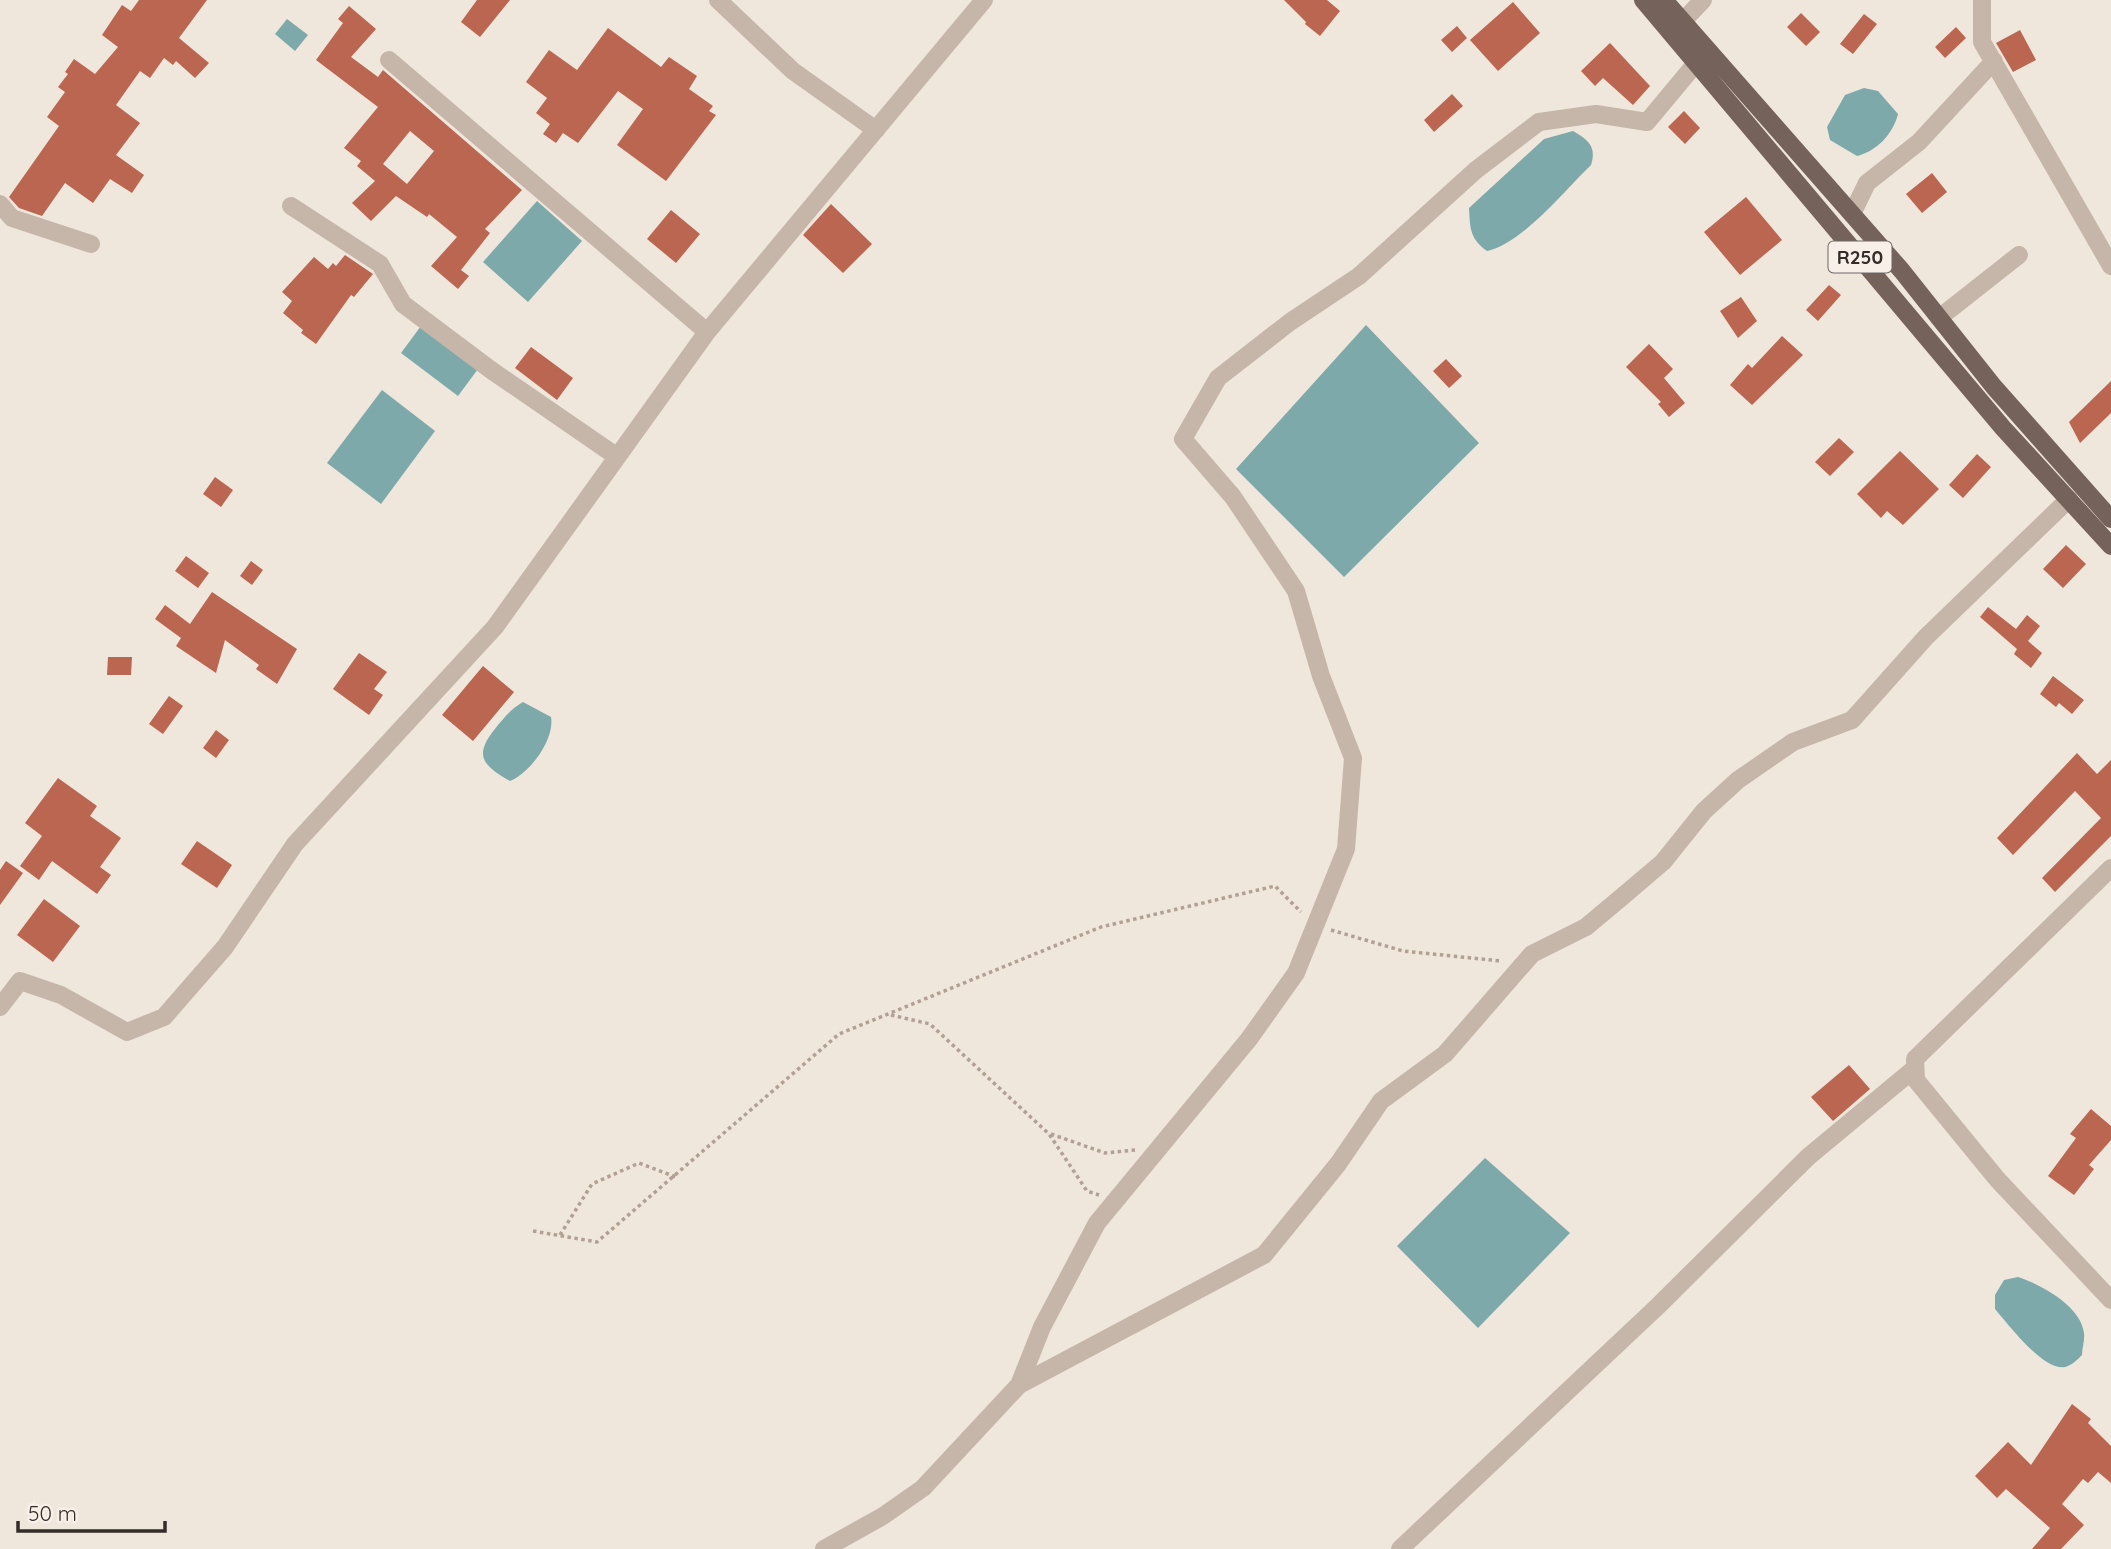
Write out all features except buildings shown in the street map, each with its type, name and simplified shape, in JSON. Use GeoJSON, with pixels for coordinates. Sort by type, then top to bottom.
{"type":"FeatureCollection","features":[{"type":"Feature","properties":{"kind":"main road","name":"R250"},"geometry":{"type":"LineString","coordinates":[[1643,0],[2003,428],[2111,546]]}},
{"type":"Feature","properties":{"kind":"main road","name":"R250"},"geometry":{"type":"LineString","coordinates":[[1664,0],[1852,214],[1994,387],[2111,519]]}},
{"type":"Feature","properties":{"kind":"street"},"geometry":{"type":"LineString","coordinates":[[718,0],[793,71],[876,130]]}},
{"type":"Feature","properties":{"kind":"street"},"geometry":{"type":"LineString","coordinates":[[0,1007],[20,981],[61,995],[127,1032],[164,1017],[225,947],[295,844],[495,627],[707,332],[984,0]]}},
{"type":"Feature","properties":{"kind":"street"},"geometry":{"type":"LineString","coordinates":[[1683,21],[1703,0]]}},
{"type":"Feature","properties":{"kind":"street"},"geometry":{"type":"LineString","coordinates":[[1982,0],[1982,42],[2111,266]]}},
{"type":"Feature","properties":{"kind":"street"},"geometry":{"type":"LineString","coordinates":[[389,60],[707,332]]}},
{"type":"Feature","properties":{"kind":"street"},"geometry":{"type":"LineString","coordinates":[[1852,214],[1867,183],[1919,142],[1994,61]]}},
{"type":"Feature","properties":{"kind":"street"},"geometry":{"type":"LineString","coordinates":[[1019,1385],[1042,1327],[1097,1223],[1249,1039],[1288,984],[1346,849],[1353,758],[1321,676],[1296,592],[1233,497],[1183,439],[1218,378],[1290,322],[1359,276],[1476,170],[1539,122],[1596,114],[1647,122],[1697,62]]}},
{"type":"Feature","properties":{"kind":"street"},"geometry":{"type":"LineString","coordinates":[[0,204],[12,218],[91,244]]}},
{"type":"Feature","properties":{"kind":"street"},"geometry":{"type":"LineString","coordinates":[[291,206],[380,264],[404,304],[414,312],[491,370],[616,456]]}},
{"type":"Feature","properties":{"kind":"street"},"geometry":{"type":"LineString","coordinates":[[1939,318],[2019,255]]}},
{"type":"Feature","properties":{"kind":"street"},"geometry":{"type":"LineString","coordinates":[[824,1549],[883,1516],[923,1488],[1019,1385],[1264,1255],[1338,1164],[1381,1101],[1445,1054],[1532,954],[1586,927],[1623,896],[1663,862],[1704,811],[1738,780],[1793,742],[1852,720],[1926,637],[2069,499]]}},
{"type":"Feature","properties":{"kind":"street"},"geometry":{"type":"LineString","coordinates":[[2111,868],[1915,1059],[1914,1069],[1916,1080],[1997,1179],[2111,1300]]}},
{"type":"Feature","properties":{"kind":"street"},"geometry":{"type":"LineString","coordinates":[[1400,1549],[1658,1306],[1808,1157],[1914,1069]]}},
{"type":"Feature","properties":{"kind":"path"},"geometry":{"type":"LineString","coordinates":[[533,1231],[597,1242],[676,1177],[839,1034],[1101,927],[1230,894],[1275,886],[1315,925],[1403,951],[1486,957],[1521,966]]}},
{"type":"Feature","properties":{"kind":"path"},"geometry":{"type":"LineString","coordinates":[[889,1014],[930,1024],[1049,1133],[1087,1191],[1116,1200]]}},
{"type":"Feature","properties":{"kind":"path"},"geometry":{"type":"LineString","coordinates":[[1049,1133],[1105,1153],[1161,1147]]}},
{"type":"Feature","properties":{"kind":"path"},"geometry":{"type":"LineString","coordinates":[[561,1236],[592,1184],[639,1163],[676,1177]]}},
{"type":"Feature","properties":{"kind":"water"},"geometry":{"type":"Polygon","coordinates":[[[287,19],[308,35],[295,51],[275,34],[287,19]]]}},
{"type":"Feature","properties":{"kind":"water"},"geometry":{"type":"Polygon","coordinates":[[[1864,88],[1878,91],[1898,114],[1883,141],[1857,156],[1830,140],[1827,127],[1845,95],[1864,88]]]}},
{"type":"Feature","properties":{"kind":"water"},"geometry":{"type":"Polygon","coordinates":[[[1573,131],[1590,144],[1593,153],[1591,165],[1529,227],[1501,246],[1487,251],[1477,242],[1472,232],[1469,208],[1544,139],[1573,131]]]}},
{"type":"Feature","properties":{"kind":"water"},"geometry":{"type":"Polygon","coordinates":[[[537,201],[582,241],[528,302],[483,262],[537,201]]]}},
{"type":"Feature","properties":{"kind":"water"},"geometry":{"type":"Polygon","coordinates":[[[1366,325],[1479,443],[1344,577],[1236,469],[1366,325]]]}},
{"type":"Feature","properties":{"kind":"water"},"geometry":{"type":"Polygon","coordinates":[[[421,326],[478,369],[458,396],[401,353],[421,326]]]}},
{"type":"Feature","properties":{"kind":"water"},"geometry":{"type":"Polygon","coordinates":[[[382,390],[435,431],[381,504],[327,463],[382,390]]]}},
{"type":"Feature","properties":{"kind":"water"},"geometry":{"type":"Polygon","coordinates":[[[523,702],[551,717],[551,726],[540,754],[525,771],[510,781],[491,769],[483,757],[483,750],[498,725],[523,702]]]}},
{"type":"Feature","properties":{"kind":"water"},"geometry":{"type":"Polygon","coordinates":[[[1485,1158],[1570,1233],[1478,1328],[1397,1246],[1485,1158]]]}},
{"type":"Feature","properties":{"kind":"water"},"geometry":{"type":"Polygon","coordinates":[[[2018,1277],[2048,1291],[2076,1314],[2084,1338],[2082,1355],[2072,1364],[2059,1367],[2039,1356],[1995,1309],[1995,1295],[2004,1280],[2018,1277]]]}}]}
